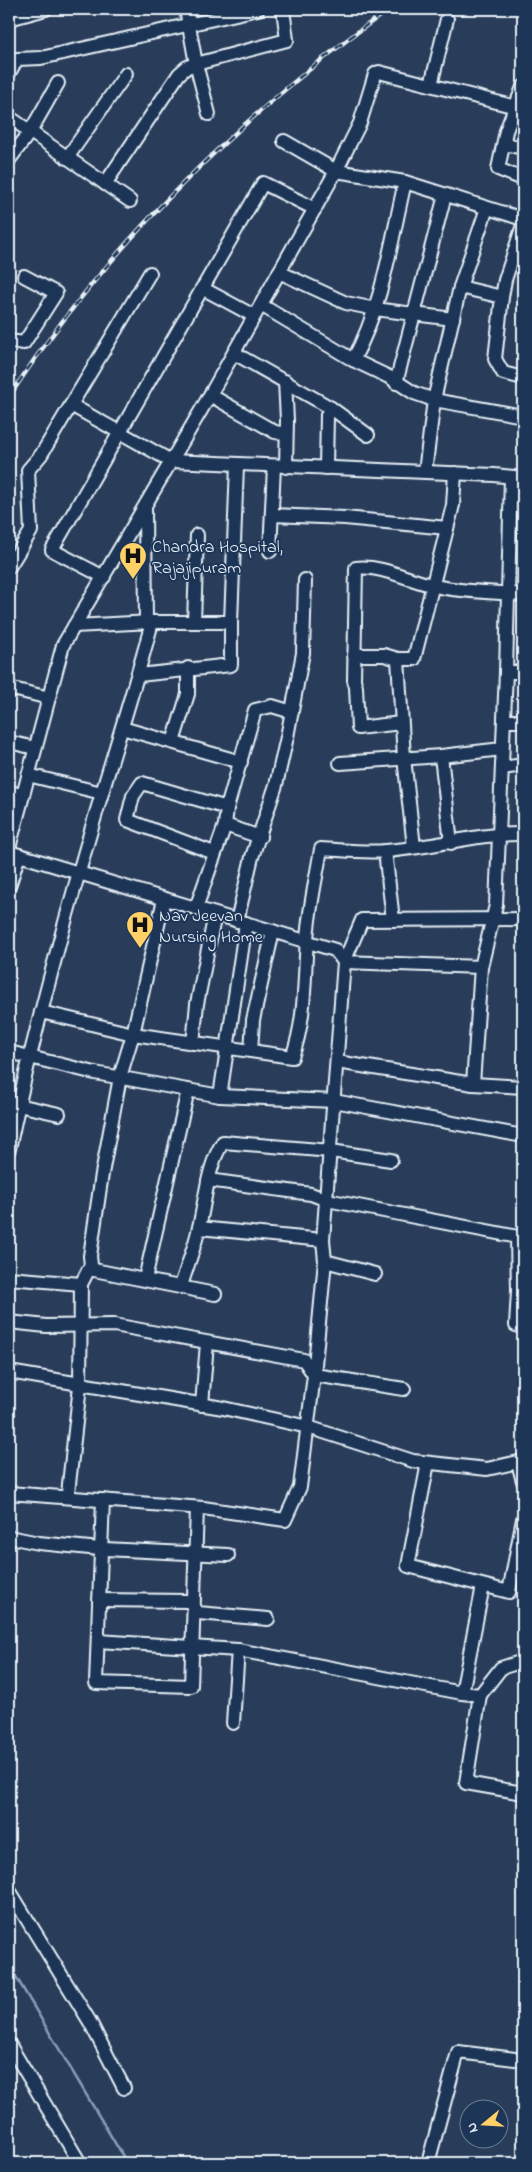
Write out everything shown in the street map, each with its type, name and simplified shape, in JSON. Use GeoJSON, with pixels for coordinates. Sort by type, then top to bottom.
{"type":"FeatureCollection","features":[{"type":"Feature","properties":{"kind":"street"},"geometry":{"type":"LineString","coordinates":[[186,9],[196,64],[209,114]]}},
{"type":"Feature","properties":{"kind":"street"},"geometry":{"type":"LineString","coordinates":[[9,73],[17,60],[41,58],[189,23],[258,9]]}},
{"type":"Feature","properties":{"kind":"street"},"geometry":{"type":"LineString","coordinates":[[105,184],[179,74],[187,67],[196,64],[286,40],[283,9]]}},
{"type":"Feature","properties":{"kind":"street"},"geometry":{"type":"LineString","coordinates":[[9,19],[40,10]]}},
{"type":"Feature","properties":{"kind":"street"},"geometry":{"type":"LineString","coordinates":[[431,85],[447,18]]}},
{"type":"Feature","properties":{"kind":"street"},"geometry":{"type":"LineString","coordinates":[[9,886],[12,851],[23,795],[63,645],[234,354],[336,171],[360,124],[375,74],[379,72],[516,107]]}},
{"type":"Feature","properties":{"kind":"street"},"geometry":{"type":"LineString","coordinates":[[67,158],[126,74]]}},
{"type":"Feature","properties":{"kind":"street"},"geometry":{"type":"LineString","coordinates":[[9,160],[30,132],[58,83]]}},
{"type":"Feature","properties":{"kind":"street"},"geometry":{"type":"LineString","coordinates":[[523,87],[504,144],[498,169],[523,179]]}},
{"type":"Feature","properties":{"kind":"street"},"geometry":{"type":"LineString","coordinates":[[9,118],[130,201]]}},
{"type":"Feature","properties":{"kind":"street"},"geometry":{"type":"LineString","coordinates":[[284,141],[336,171],[405,182],[523,220]]}},
{"type":"Feature","properties":{"kind":"street"},"geometry":{"type":"LineString","coordinates":[[504,144],[523,148]]}},
{"type":"Feature","properties":{"kind":"street"},"geometry":{"type":"LineString","coordinates":[[353,360],[366,337],[375,309],[405,182]]}},
{"type":"Feature","properties":{"kind":"street"},"geometry":{"type":"LineString","coordinates":[[104,577],[52,550],[202,288],[263,183],[315,209]]}},
{"type":"Feature","properties":{"kind":"street"},"geometry":{"type":"LineString","coordinates":[[396,383],[412,313],[444,195]]}},
{"type":"Feature","properties":{"kind":"street"},"geometry":{"type":"LineString","coordinates":[[425,472],[434,400],[460,287],[487,208]]}},
{"type":"Feature","properties":{"kind":"street"},"geometry":{"type":"LineString","coordinates":[[523,225],[505,280],[495,359],[503,373],[523,378]]}},
{"type":"Feature","properties":{"kind":"street"},"geometry":{"type":"LineString","coordinates":[[279,272],[346,303],[375,309],[453,319]]}},
{"type":"Feature","properties":{"kind":"street"},"geometry":{"type":"LineString","coordinates":[[9,567],[31,531],[28,470],[40,455],[71,405],[150,273]]}},
{"type":"Feature","properties":{"kind":"street"},"geometry":{"type":"LineString","coordinates":[[9,341],[24,343],[56,293],[24,276]]}},
{"type":"Feature","properties":{"kind":"street"},"geometry":{"type":"LineString","coordinates":[[460,287],[502,297]]}},
{"type":"Feature","properties":{"kind":"street"},"geometry":{"type":"LineString","coordinates":[[202,288],[257,310],[391,378],[414,393],[434,400],[523,416]]}},
{"type":"Feature","properties":{"kind":"street"},"geometry":{"type":"LineString","coordinates":[[234,354],[286,381],[331,408],[368,436]]}},
{"type":"Feature","properties":{"kind":"street"},"geometry":{"type":"LineString","coordinates":[[270,551],[272,515],[286,434],[286,381]]}},
{"type":"Feature","properties":{"kind":"street"},"geometry":{"type":"LineString","coordinates":[[210,395],[275,432],[286,434]]}},
{"type":"Feature","properties":{"kind":"street"},"geometry":{"type":"LineString","coordinates":[[71,405],[171,461],[455,473],[517,478],[508,593],[496,905],[481,967],[473,1084]]}},
{"type":"Feature","properties":{"kind":"street"},"geometry":{"type":"LineString","coordinates":[[326,468],[327,415],[331,408]]}},
{"type":"Feature","properties":{"kind":"street"},"geometry":{"type":"LineString","coordinates":[[139,675],[188,668],[221,668],[232,665],[231,622],[237,465]]}},
{"type":"Feature","properties":{"kind":"street"},"geometry":{"type":"LineString","coordinates":[[354,655],[384,655],[398,659],[414,659],[453,505],[455,473]]}},
{"type":"Feature","properties":{"kind":"street"},"geometry":{"type":"LineString","coordinates":[[9,1149],[13,1104],[41,1012],[102,793],[139,675],[149,622],[145,506]]}},
{"type":"Feature","properties":{"kind":"street"},"geometry":{"type":"LineString","coordinates":[[272,515],[345,518],[447,528]]}},
{"type":"Feature","properties":{"kind":"street"},"geometry":{"type":"LineString","coordinates":[[194,622],[197,535]]}},
{"type":"Feature","properties":{"kind":"street"},"geometry":{"type":"LineString","coordinates":[[401,723],[358,728],[354,655],[356,568],[369,566],[432,586],[482,593],[523,595]]}},
{"type":"Feature","properties":{"kind":"street"},"geometry":{"type":"LineString","coordinates":[[220,1096],[228,1048],[242,922],[252,857],[276,785],[304,653],[305,580]]}},
{"type":"Feature","properties":{"kind":"street"},"geometry":{"type":"LineString","coordinates":[[74,626],[149,622],[231,622]]}},
{"type":"Feature","properties":{"kind":"street"},"geometry":{"type":"LineString","coordinates":[[398,659],[401,723],[414,847]]}},
{"type":"Feature","properties":{"kind":"street"},"geometry":{"type":"LineString","coordinates":[[173,742],[188,694],[188,668]]}},
{"type":"Feature","properties":{"kind":"street"},"geometry":{"type":"LineString","coordinates":[[506,672],[523,672]]}},
{"type":"Feature","properties":{"kind":"street"},"geometry":{"type":"LineString","coordinates":[[9,688],[49,698]]}},
{"type":"Feature","properties":{"kind":"street"},"geometry":{"type":"LineString","coordinates":[[196,908],[225,825],[227,808],[255,710],[272,706],[292,712]]}},
{"type":"Feature","properties":{"kind":"street"},"geometry":{"type":"LineString","coordinates":[[504,721],[523,722]]}},
{"type":"Feature","properties":{"kind":"street"},"geometry":{"type":"LineString","coordinates":[[122,728],[241,762]]}},
{"type":"Feature","properties":{"kind":"street"},"geometry":{"type":"LineString","coordinates":[[9,742],[35,748]]}},
{"type":"Feature","properties":{"kind":"street"},"geometry":{"type":"LineString","coordinates":[[340,763],[441,756],[502,749]]}},
{"type":"Feature","properties":{"kind":"street"},"geometry":{"type":"LineString","coordinates":[[441,756],[451,843]]}},
{"type":"Feature","properties":{"kind":"street"},"geometry":{"type":"LineString","coordinates":[[502,768],[523,765]]}},
{"type":"Feature","properties":{"kind":"street"},"geometry":{"type":"LineString","coordinates":[[28,775],[102,793]]}},
{"type":"Feature","properties":{"kind":"street"},"geometry":{"type":"LineString","coordinates":[[214,852],[127,820],[133,796],[142,783],[227,808]]}},
{"type":"Feature","properties":{"kind":"street"},"geometry":{"type":"LineString","coordinates":[[9,792],[23,795]]}},
{"type":"Feature","properties":{"kind":"street"},"geometry":{"type":"LineString","coordinates":[[225,825],[260,837]]}},
{"type":"Feature","properties":{"kind":"street"},"geometry":{"type":"LineString","coordinates":[[41,1012],[133,1034],[292,1057],[299,1039],[306,942],[320,849],[385,851],[451,843],[500,834],[523,834]]}},
{"type":"Feature","properties":{"kind":"street"},"geometry":{"type":"LineString","coordinates":[[12,851],[335,950],[344,962]]}},
{"type":"Feature","properties":{"kind":"street"},"geometry":{"type":"LineString","coordinates":[[385,851],[393,920]]}},
{"type":"Feature","properties":{"kind":"street"},"geometry":{"type":"LineString","coordinates":[[68,1493],[80,1386],[81,1284],[89,1269],[102,1174],[120,1077],[133,1034],[164,899]]}},
{"type":"Feature","properties":{"kind":"street"},"geometry":{"type":"LineString","coordinates":[[193,1043],[197,1004],[215,914]]}},
{"type":"Feature","properties":{"kind":"street"},"geometry":{"type":"LineString","coordinates":[[9,1493],[197,1508],[285,1520],[300,1487],[314,1375],[324,1261],[344,962],[362,920],[523,918]]}},
{"type":"Feature","properties":{"kind":"street"},"geometry":{"type":"LineString","coordinates":[[251,1051],[253,1020],[273,931]]}},
{"type":"Feature","properties":{"kind":"street"},"geometry":{"type":"LineString","coordinates":[[344,962],[481,967]]}},
{"type":"Feature","properties":{"kind":"street"},"geometry":{"type":"LineString","coordinates":[[9,1052],[120,1077],[220,1096],[334,1102],[523,1136]]}},
{"type":"Feature","properties":{"kind":"street"},"geometry":{"type":"LineString","coordinates":[[337,1062],[473,1084],[523,1087]]}},
{"type":"Feature","properties":{"kind":"street"},"geometry":{"type":"LineString","coordinates":[[145,1279],[188,1090]]}},
{"type":"Feature","properties":{"kind":"street"},"geometry":{"type":"LineString","coordinates":[[13,1104],[59,1114]]}},
{"type":"Feature","properties":{"kind":"street"},"geometry":{"type":"LineString","coordinates":[[181,1286],[199,1228],[208,1180],[218,1150],[224,1142],[331,1151],[391,1160]]}},
{"type":"Feature","properties":{"kind":"street"},"geometry":{"type":"LineString","coordinates":[[208,1180],[312,1194],[327,1200],[520,1238],[516,1325],[523,1328]]}},
{"type":"Feature","properties":{"kind":"street"},"geometry":{"type":"LineString","coordinates":[[199,1228],[324,1240]]}},
{"type":"Feature","properties":{"kind":"street"},"geometry":{"type":"LineString","coordinates":[[324,1261],[375,1274]]}},
{"type":"Feature","properties":{"kind":"street"},"geometry":{"type":"LineString","coordinates":[[89,1269],[215,1294]]}},
{"type":"Feature","properties":{"kind":"street"},"geometry":{"type":"LineString","coordinates":[[9,1278],[81,1284]]}},
{"type":"Feature","properties":{"kind":"street"},"geometry":{"type":"LineString","coordinates":[[9,1322],[46,1326],[114,1325],[304,1360],[314,1375],[404,1389]]}},
{"type":"Feature","properties":{"kind":"street"},"geometry":{"type":"LineString","coordinates":[[202,1405],[207,1343]]}},
{"type":"Feature","properties":{"kind":"street"},"geometry":{"type":"LineString","coordinates":[[9,1372],[80,1386],[202,1405],[308,1427],[413,1461],[486,1469],[520,1462],[523,1481]]}},
{"type":"Feature","properties":{"kind":"street"},"geometry":{"type":"LineString","coordinates":[[428,1462],[408,1566],[509,1592],[522,1539],[523,1519]]}},
{"type":"Feature","properties":{"kind":"street"},"geometry":{"type":"LineString","coordinates":[[103,1500],[96,1683],[191,1686],[197,1508]]}},
{"type":"Feature","properties":{"kind":"street"},"geometry":{"type":"LineString","coordinates":[[9,1536],[39,1543],[102,1549],[228,1555]]}},
{"type":"Feature","properties":{"kind":"street"},"geometry":{"type":"LineString","coordinates":[[462,1693],[483,1586]]}},
{"type":"Feature","properties":{"kind":"street"},"geometry":{"type":"LineString","coordinates":[[99,1600],[187,1601],[193,1604],[198,1613],[268,1619]]}},
{"type":"Feature","properties":{"kind":"street"},"geometry":{"type":"LineString","coordinates":[[98,1641],[238,1650],[480,1695]]}},
{"type":"Feature","properties":{"kind":"street"},"geometry":{"type":"LineString","coordinates":[[232,1723],[238,1650]]}},
{"type":"Feature","properties":{"kind":"street"},"geometry":{"type":"LineString","coordinates":[[523,1661],[501,1668],[480,1695],[466,1783],[523,1793]]}},
{"type":"Feature","properties":{"kind":"street"},"geometry":{"type":"LineString","coordinates":[[9,1890],[90,2022],[124,2088]]}},
{"type":"Feature","properties":{"kind":"street"},"geometry":{"type":"LineString","coordinates":[[9,2044],[80,2163]]}},
{"type":"Feature","properties":{"kind":"street"},"geometry":{"type":"LineString","coordinates":[[428,2163],[458,2052],[523,2060]]}},
{"type":"Feature","properties":{"kind":"waterway"},"geometry":{"type":"LineString","coordinates":[[9,1965],[127,2163]]}},
{"type":"Feature","properties":{"kind":"railway"},"geometry":{"type":"LineString","coordinates":[[9,397],[89,287],[181,185],[230,138],[282,93],[389,9]]}},
{"type":"Feature","properties":{"kind":"place","name":"Chandra Hospital, Rajajipuram"},"geometry":{"type":"Point","coordinates":[133,580]}},
{"type":"Feature","properties":{"kind":"place","name":"Nav Jeevan Nursing Home"},"geometry":{"type":"Point","coordinates":[140,949]}}]}
